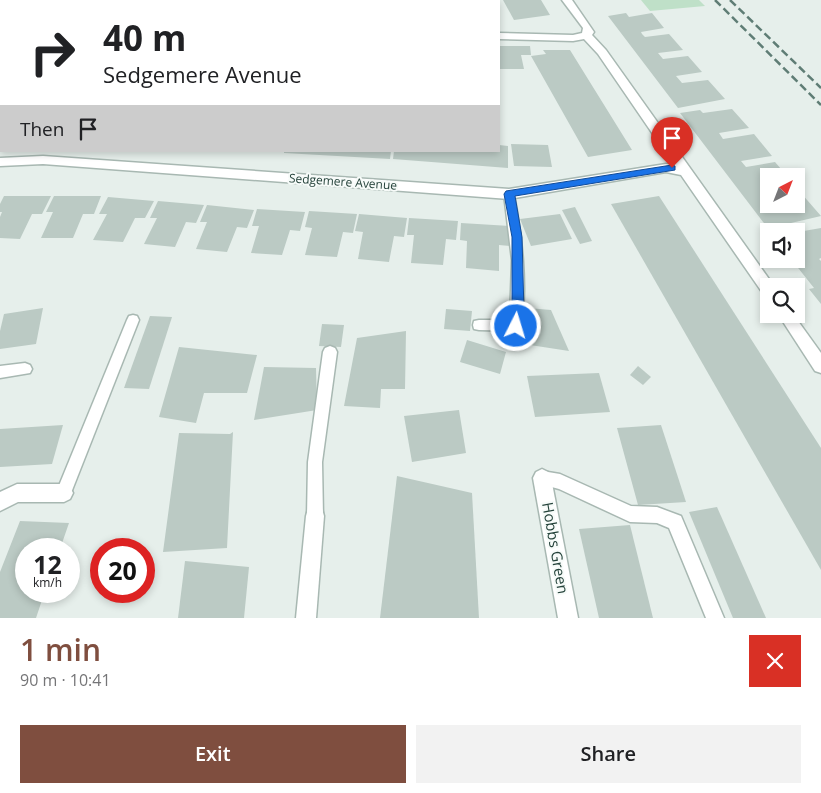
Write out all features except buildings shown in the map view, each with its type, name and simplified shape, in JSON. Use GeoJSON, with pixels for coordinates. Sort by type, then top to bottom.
{"type":"FeatureCollection","features":[{"type":"Feature","properties":{"kind":"street"},"geometry":{"type":"LineString","coordinates":[[500,36],[573,38],[586,35],[589,32],[588,28],[567,0]]}},
{"type":"Feature","properties":{"kind":"street"},"geometry":{"type":"LineString","coordinates":[[586,35],[602,52],[760,278]]}},
{"type":"Feature","properties":{"kind":"street","name":"Sedgemere Avenue"},"geometry":{"type":"LineString","coordinates":[[0,162],[43,160],[509,194],[666,168],[684,171]]}},
{"type":"Feature","properties":{"kind":"street"},"geometry":{"type":"LineString","coordinates":[[791,323],[821,366]]}},
{"type":"Feature","properties":{"kind":"street","name":"Hobbs Green"},"geometry":{"type":"LineString","coordinates":[[542,478],[568,618]]}},
{"type":"Feature","properties":{"kind":"street"},"geometry":{"type":"LineString","coordinates":[[0,502],[17,493],[64,493]]}},
{"type":"Feature","properties":{"kind":"street"},"geometry":{"type":"LineString","coordinates":[[306,618],[315,516]]}},
{"type":"Feature","properties":{"kind":"lane"},"geometry":{"type":"LineString","coordinates":[[479,324],[516,326],[518,312],[517,237],[509,194]]}},
{"type":"Feature","properties":{"kind":"lane"},"geometry":{"type":"LineString","coordinates":[[64,493],[133,320]]}},
{"type":"Feature","properties":{"kind":"lane"},"geometry":{"type":"LineString","coordinates":[[315,516],[315,462],[330,352]]}},
{"type":"Feature","properties":{"kind":"lane"},"geometry":{"type":"LineString","coordinates":[[0,372],[25,369]]}},
{"type":"Feature","properties":{"kind":"lane"},"geometry":{"type":"LineString","coordinates":[[542,478],[560,482],[630,514],[657,515],[675,522],[715,618]]}},
{"type":"Feature","properties":{"kind":"green space"},"geometry":{"type":"Polygon","coordinates":[[[641,0],[699,0],[705,6],[650,11],[641,0]]]}},
{"type":"Feature","properties":{"kind":"railway"},"geometry":{"type":"LineString","coordinates":[[715,0],[821,105]]}},
{"type":"Feature","properties":{"kind":"railway"},"geometry":{"type":"LineString","coordinates":[[730,0],[821,88]]}},
{"type":"Feature","properties":{"kind":"route"},"geometry":{"type":"LineString","coordinates":[[516,326],[518,312],[517,237],[509,194],[672,168]]}}]}
